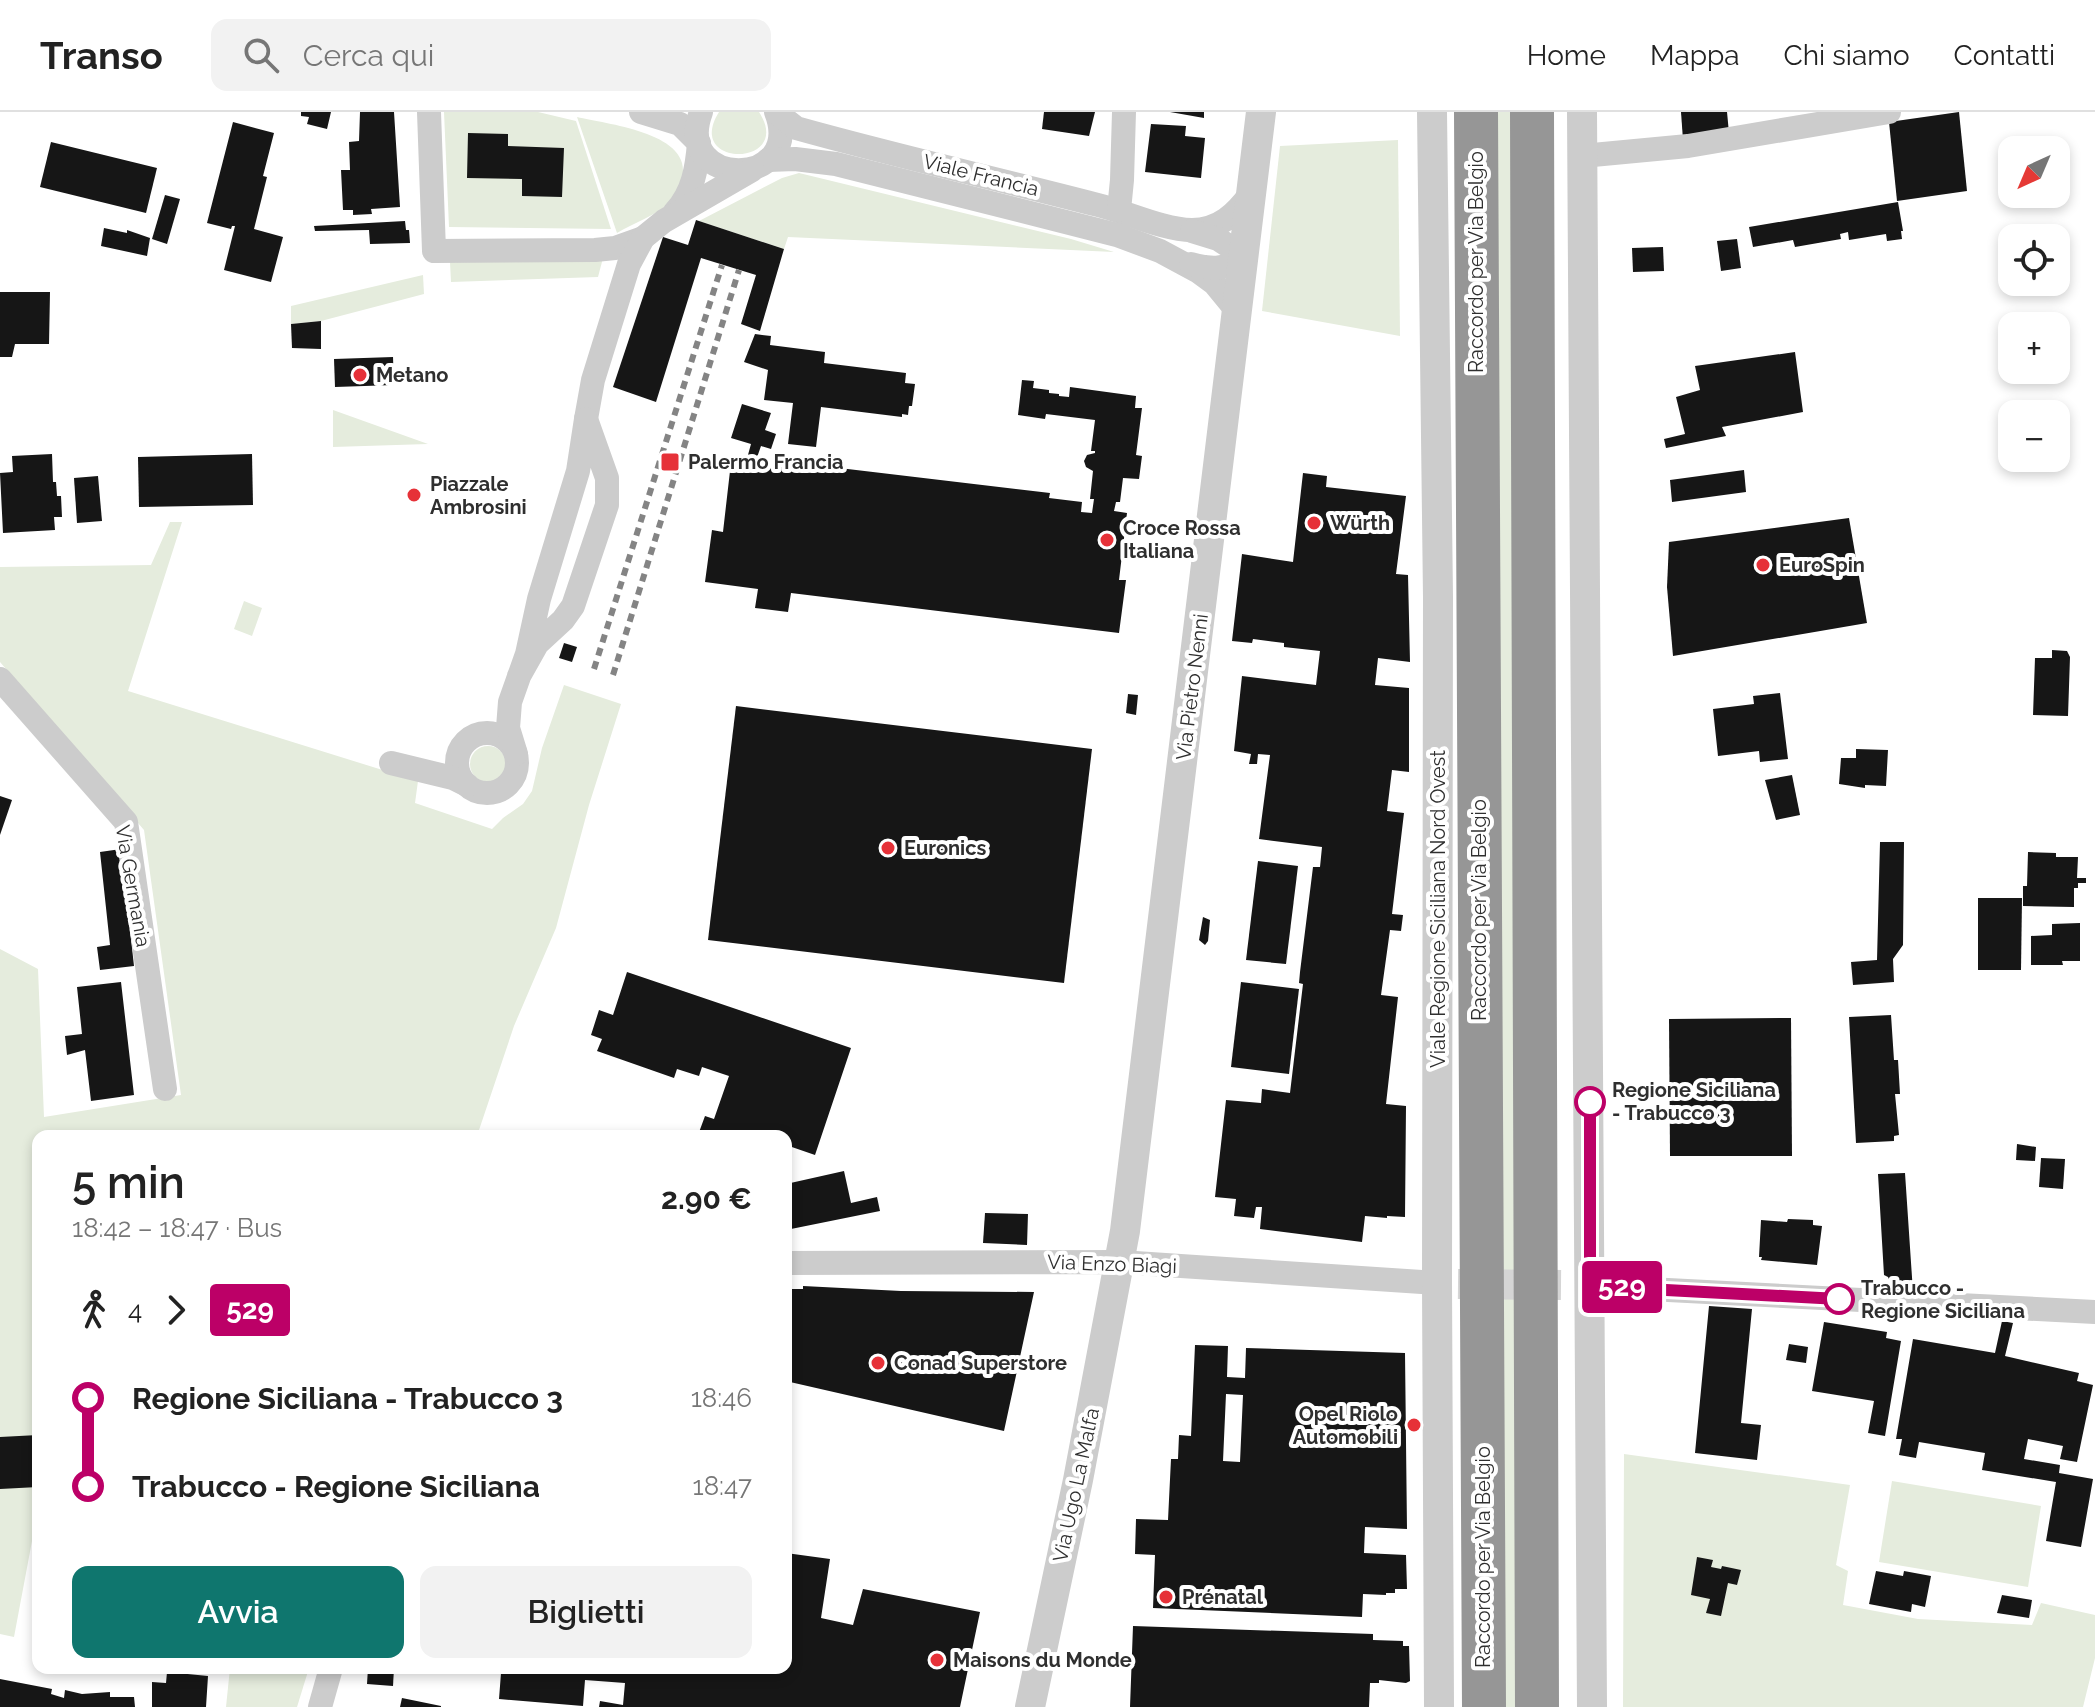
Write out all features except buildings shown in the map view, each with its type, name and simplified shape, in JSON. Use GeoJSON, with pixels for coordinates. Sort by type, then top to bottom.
{"type":"FeatureCollection","features":[{"type":"Feature","properties":{"kind":"highway","name":"Raccordo per Via Belgio"},"geometry":{"type":"LineString","coordinates":[[1476,112],[1484,1707]]}},
{"type":"Feature","properties":{"kind":"highway"},"geometry":{"type":"LineString","coordinates":[[1532,112],[1537,1707]]}},
{"type":"Feature","properties":{"kind":"street"},"geometry":{"type":"LineString","coordinates":[[429,112],[434,251],[595,250],[615,248],[643,238],[668,219],[760,165],[779,143],[777,113]]}},
{"type":"Feature","properties":{"kind":"street"},"geometry":{"type":"LineString","coordinates":[[641,112],[680,124],[699,143]]}},
{"type":"Feature","properties":{"kind":"street"},"geometry":{"type":"LineString","coordinates":[[668,219],[682,205],[689,192],[699,143],[697,124],[701,112]]}},
{"type":"Feature","properties":{"kind":"street"},"geometry":{"type":"LineString","coordinates":[[1119,210],[1124,112]]}},
{"type":"Feature","properties":{"kind":"street","name":"Via Pietro Nenni"},"geometry":{"type":"LineString","coordinates":[[1120,1262],[1261,112]]}},
{"type":"Feature","properties":{"kind":"street","name":"Viale Regione Siciliana Nord Ovest"},"geometry":{"type":"LineString","coordinates":[[1432,112],[1448,1283],[1439,1707]]}},
{"type":"Feature","properties":{"kind":"street"},"geometry":{"type":"LineString","coordinates":[[1582,112],[1576,1286],[1592,1707]]}},
{"type":"Feature","properties":{"kind":"street"},"geometry":{"type":"LineString","coordinates":[[1582,156],[1688,146],[1889,112]]}},
{"type":"Feature","properties":{"kind":"street","name":"Viale Francia"},"geometry":{"type":"LineString","coordinates":[[699,143],[705,154],[721,168],[731,171],[813,159],[1093,227],[1182,262],[1220,269],[1244,256],[1218,239],[1189,230],[808,131],[789,124],[777,113]]}},
{"type":"Feature","properties":{"kind":"street"},"geometry":{"type":"LineString","coordinates":[[1189,230],[1211,228],[1226,220],[1251,193]]}},
{"type":"Feature","properties":{"kind":"street"},"geometry":{"type":"LineString","coordinates":[[467,785],[457,761],[463,745],[501,718],[510,702],[578,471],[596,368],[629,264],[643,238]]}},
{"type":"Feature","properties":{"kind":"street","name":"Viale Francia"},"geometry":{"type":"LineString","coordinates":[[1182,262],[1214,283],[1237,311]]}},
{"type":"Feature","properties":{"kind":"street"},"geometry":{"type":"LineString","coordinates":[[519,676],[537,644],[573,606],[607,505],[607,478],[586,419]]}},
{"type":"Feature","properties":{"kind":"street","name":"Via Germania"},"geometry":{"type":"LineString","coordinates":[[0,679],[126,822],[165,1089]]}},
{"type":"Feature","properties":{"kind":"street"},"geometry":{"type":"LineString","coordinates":[[391,763],[453,778],[485,793],[504,789],[516,774],[516,754],[508,728],[510,702]]}},
{"type":"Feature","properties":{"kind":"street"},"geometry":{"type":"LineString","coordinates":[[477,735],[496,735],[505,739],[516,754]]}},
{"type":"Feature","properties":{"kind":"street"},"geometry":{"type":"LineString","coordinates":[[419,771],[443,771],[457,761]]}},
{"type":"Feature","properties":{"kind":"street","name":"Via Enzo Biagi"},"geometry":{"type":"LineString","coordinates":[[792,1263],[1120,1262],[1448,1283]]}},
{"type":"Feature","properties":{"kind":"street","name":"Via Ugo La Malfa"},"geometry":{"type":"LineString","coordinates":[[1030,1707],[1120,1262]]}},
{"type":"Feature","properties":{"kind":"street"},"geometry":{"type":"LineString","coordinates":[[1576,1286],[2095,1312]]}},
{"type":"Feature","properties":{"kind":"street"},"geometry":{"type":"LineString","coordinates":[[320,1707],[329,1674]]}},
{"type":"Feature","properties":{"kind":"green space"},"geometry":{"type":"Polygon","coordinates":[[[444,112],[538,112],[576,121],[611,229],[449,227],[444,112]]]}},
{"type":"Feature","properties":{"kind":"green space"},"geometry":{"type":"Polygon","coordinates":[[[719,112],[759,112],[766,130],[763,143],[753,151],[739,154],[725,152],[715,144],[712,131],[719,112]]]}},
{"type":"Feature","properties":{"kind":"green space"},"geometry":{"type":"Polygon","coordinates":[[[1497,112],[1517,112],[1523,1707],[1497,1707],[1497,112]]]}},
{"type":"Feature","properties":{"kind":"green space"},"geometry":{"type":"Polygon","coordinates":[[[577,117],[643,132],[673,148],[681,160],[683,174],[674,199],[659,211],[617,233],[577,117]]]}},
{"type":"Feature","properties":{"kind":"green space"},"geometry":{"type":"Polygon","coordinates":[[[1398,140],[1400,336],[1262,311],[1280,146],[1398,140]]]}},
{"type":"Feature","properties":{"kind":"green space"},"geometry":{"type":"Polygon","coordinates":[[[799,173],[1114,252],[788,237],[784,249],[699,221],[782,178],[799,173]]]}},
{"type":"Feature","properties":{"kind":"green space"},"geometry":{"type":"Polygon","coordinates":[[[603,258],[598,277],[451,282],[450,262],[603,258]]]}},
{"type":"Feature","properties":{"kind":"green space"},"geometry":{"type":"Polygon","coordinates":[[[423,275],[424,294],[321,321],[291,324],[291,306],[423,275]]]}},
{"type":"Feature","properties":{"kind":"green space"},"geometry":{"type":"Polygon","coordinates":[[[333,410],[428,444],[333,447],[333,410]]]}},
{"type":"Feature","properties":{"kind":"green space"},"geometry":{"type":"Polygon","coordinates":[[[170,522],[182,522],[128,691],[418,781],[415,803],[492,829],[523,804],[532,791],[542,748],[564,685],[621,704],[589,805],[556,928],[514,1026],[479,1130],[32,1130],[32,1541],[14,1637],[0,1634],[0,949],[38,969],[44,1117],[181,1095],[144,830],[0,662],[0,567],[151,565],[170,522]]]}},
{"type":"Feature","properties":{"kind":"green space"},"geometry":{"type":"Polygon","coordinates":[[[244,601],[262,608],[252,636],[234,629],[244,601]]]}},
{"type":"Feature","properties":{"kind":"green space"},"geometry":{"type":"Polygon","coordinates":[[[488,746],[501,751],[506,764],[501,777],[488,782],[475,777],[470,764],[475,751],[488,746]]]}},
{"type":"Feature","properties":{"kind":"green space"},"geometry":{"type":"Polygon","coordinates":[[[1624,1454],[1850,1485],[1836,1565],[1848,1571],[1843,1605],[1918,1619],[2032,1625],[2041,1603],[2095,1615],[2095,1658],[2083,1707],[1623,1707],[1624,1454]]]}},
{"type":"Feature","properties":{"kind":"green space"},"geometry":{"type":"Polygon","coordinates":[[[1892,1481],[2041,1506],[2028,1587],[1879,1562],[1892,1481]]]}},
{"type":"Feature","properties":{"kind":"green space"},"geometry":{"type":"Polygon","coordinates":[[[229,1674],[307,1674],[297,1707],[226,1707],[229,1674]]]}},
{"type":"Feature","properties":{"kind":"tunnel"},"geometry":{"type":"LineString","coordinates":[[1458,1284],[1561,1285]]}},
{"type":"Feature","properties":{"kind":"railway"},"geometry":{"type":"LineString","coordinates":[[594,669],[722,265]]}},
{"type":"Feature","properties":{"kind":"railway"},"geometry":{"type":"LineString","coordinates":[[613,675],[739,270]]}},
{"type":"Feature","properties":{"kind":"bus line","name":"529"},"geometry":{"type":"LineString","coordinates":[[1590,1102],[1590,1286],[1839,1299]]}},
{"type":"Feature","properties":{"kind":"place","name":"Metano"},"geometry":{"type":"Point","coordinates":[360,375]}},
{"type":"Feature","properties":{"kind":"place","name":"Palermo Francia"},"geometry":{"type":"Point","coordinates":[670,462]}},
{"type":"Feature","properties":{"kind":"place","name":"Piazzale Ambrosini"},"geometry":{"type":"Point","coordinates":[414,495]}},
{"type":"Feature","properties":{"kind":"place","name":"Würth"},"geometry":{"type":"Point","coordinates":[1314,523]}},
{"type":"Feature","properties":{"kind":"place","name":"Croce Rossa Italiana"},"geometry":{"type":"Point","coordinates":[1107,540]}},
{"type":"Feature","properties":{"kind":"place","name":"EuroSpin"},"geometry":{"type":"Point","coordinates":[1763,565]}},
{"type":"Feature","properties":{"kind":"place","name":"Euronics"},"geometry":{"type":"Point","coordinates":[888,848]}},
{"type":"Feature","properties":{"kind":"place","name":"Regione Siciliana - Trabucco 3"},"geometry":{"type":"Point","coordinates":[1590,1102]}},
{"type":"Feature","properties":{"kind":"place","name":"Trabucco - Regione Siciliana"},"geometry":{"type":"Point","coordinates":[1839,1299]}},
{"type":"Feature","properties":{"kind":"place","name":"Conad Superstore"},"geometry":{"type":"Point","coordinates":[878,1363]}},
{"type":"Feature","properties":{"kind":"place","name":"Opel Riolo Automobili"},"geometry":{"type":"Point","coordinates":[1414,1425]}},
{"type":"Feature","properties":{"kind":"place","name":"Prénatal"},"geometry":{"type":"Point","coordinates":[1166,1597]}},
{"type":"Feature","properties":{"kind":"place","name":"Maisons du Monde"},"geometry":{"type":"Point","coordinates":[937,1660]}}]}
